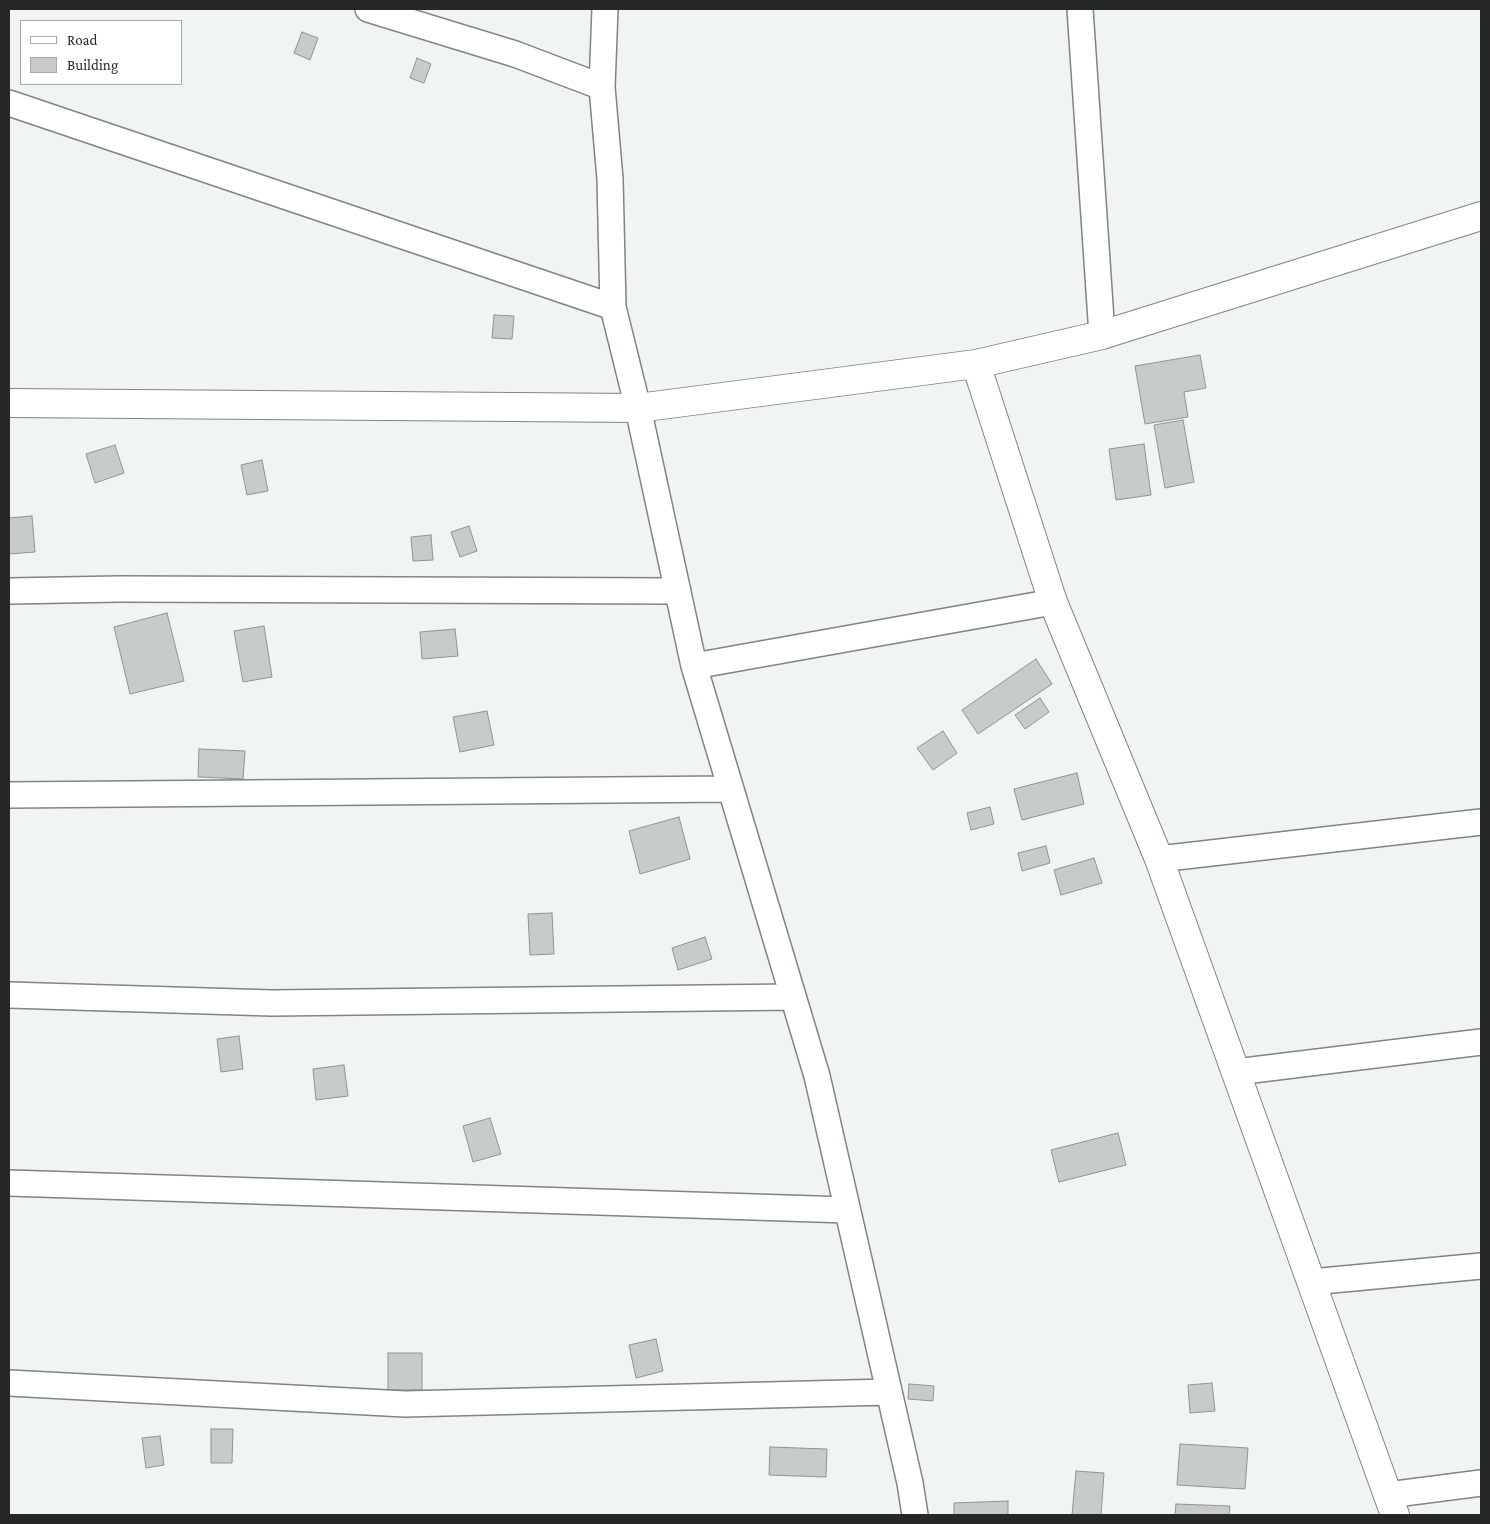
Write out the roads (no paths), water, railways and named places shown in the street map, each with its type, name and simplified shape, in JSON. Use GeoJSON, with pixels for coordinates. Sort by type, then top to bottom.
{"type":"FeatureCollection","features":[{"type":"Feature","properties":{"kind":"street"},"geometry":{"type":"LineString","coordinates":[[368,9],[515,54],[602,87]]}},
{"type":"Feature","properties":{"kind":"street"},"geometry":{"type":"LineString","coordinates":[[605,9],[602,87],[610,179],[612,306],[638,408],[694,666],[817,1076],[910,1484],[915,1515]]}},
{"type":"Feature","properties":{"kind":"street"},"geometry":{"type":"LineString","coordinates":[[1080,9],[1102,334]]}},
{"type":"Feature","properties":{"kind":"street"},"geometry":{"type":"LineString","coordinates":[[9,103],[612,306]]}},
{"type":"Feature","properties":{"kind":"street"},"geometry":{"type":"LineString","coordinates":[[9,403],[638,408],[976,364],[1102,334],[1481,216]]}},
{"type":"Feature","properties":{"kind":"street"},"geometry":{"type":"LineString","coordinates":[[976,364],[1053,602],[1159,858],[1391,1505],[1481,1483]]}},
{"type":"Feature","properties":{"kind":"street"},"geometry":{"type":"LineString","coordinates":[[9,591],[119,589],[678,591]]}},
{"type":"Feature","properties":{"kind":"street"},"geometry":{"type":"LineString","coordinates":[[694,666],[1053,602]]}},
{"type":"Feature","properties":{"kind":"street"},"geometry":{"type":"LineString","coordinates":[[9,796],[730,789]]}},
{"type":"Feature","properties":{"kind":"street"},"geometry":{"type":"LineString","coordinates":[[1159,858],[1481,822]]}},
{"type":"Feature","properties":{"kind":"street"},"geometry":{"type":"LineString","coordinates":[[9,995],[272,1003],[793,998]]}},
{"type":"Feature","properties":{"kind":"street"},"geometry":{"type":"LineString","coordinates":[[1236,1072],[1481,1042]]}},
{"type":"Feature","properties":{"kind":"street"},"geometry":{"type":"LineString","coordinates":[[9,1184],[847,1210]]}},
{"type":"Feature","properties":{"kind":"street"},"geometry":{"type":"LineString","coordinates":[[1311,1282],[1481,1266]]}},
{"type":"Feature","properties":{"kind":"street"},"geometry":{"type":"LineString","coordinates":[[9,1383],[405,1404],[889,1392]]}}]}
